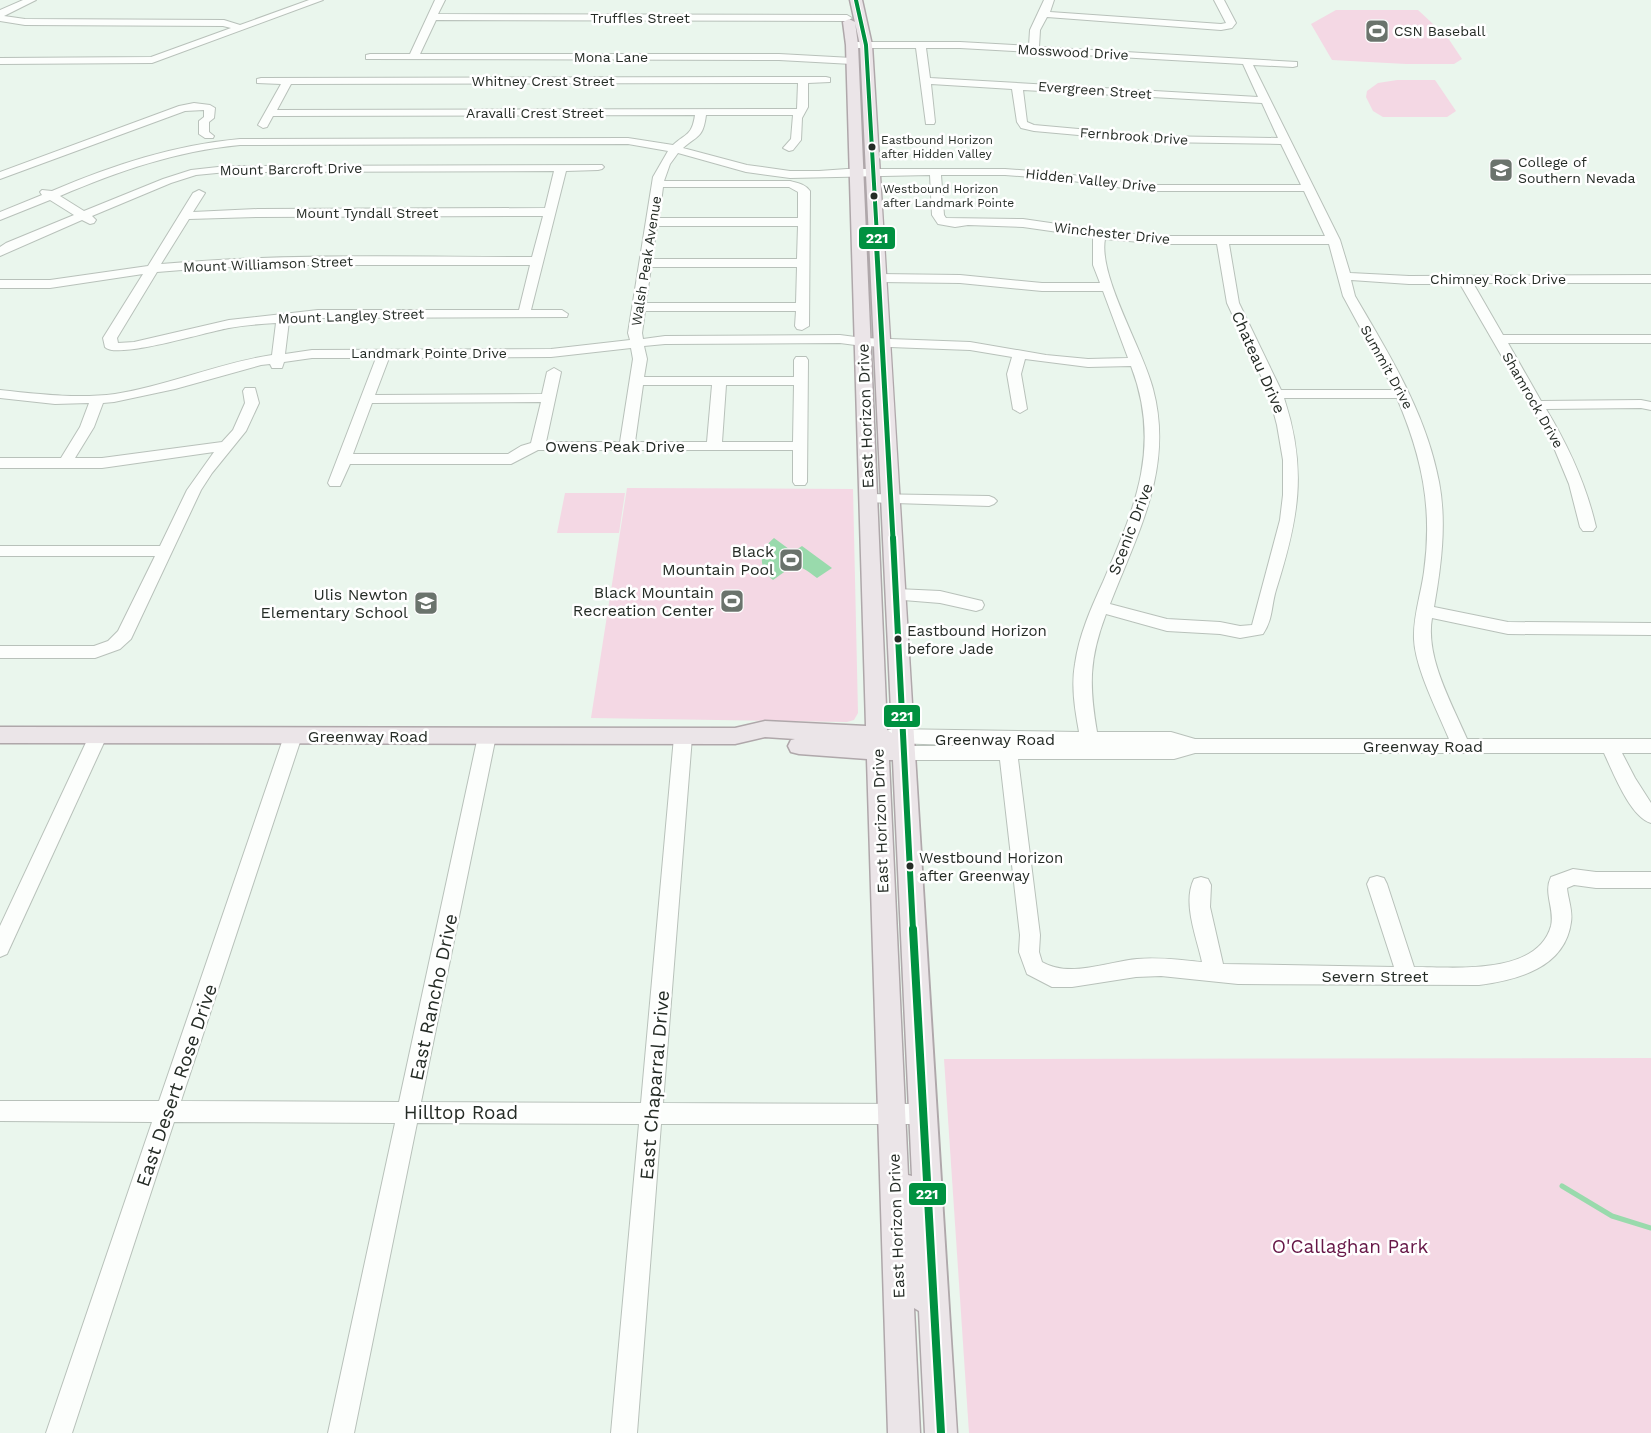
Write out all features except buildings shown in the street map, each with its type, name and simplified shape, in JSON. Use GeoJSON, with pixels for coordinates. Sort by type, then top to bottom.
{"type":"FeatureCollection","features":[{"type":"Feature","properties":{"kind":"main road","name":"East Horizon Drive"},"geometry":{"type":"LineString","coordinates":[[842,0],[868,89],[859,172],[879,278],[896,595],[890,745],[892,1114],[904,1433]]}},
{"type":"Feature","properties":{"kind":"main road","name":"East Horizon Drive"},"geometry":{"type":"LineString","coordinates":[[856,0],[868,499],[890,745],[912,929],[941,1433]]}},
{"type":"Feature","properties":{"kind":"main road","name":"Greenway Road"},"geometry":{"type":"LineString","coordinates":[[0,735],[735,736],[764,744],[890,745]]}},
{"type":"Feature","properties":{"kind":"main road"},"geometry":{"type":"LineString","coordinates":[[892,1114],[900,1116],[906,1126],[914,1254],[923,1294],[934,1314]]}},
{"type":"Feature","properties":{"kind":"street"},"geometry":{"type":"LineString","coordinates":[[0,16],[31,0]]}},
{"type":"Feature","properties":{"kind":"street"},"geometry":{"type":"LineString","coordinates":[[0,61],[152,60],[318,0]]}},
{"type":"Feature","properties":{"kind":"street"},"geometry":{"type":"LineString","coordinates":[[414,57],[440,0]]}},
{"type":"Feature","properties":{"kind":"street"},"geometry":{"type":"LineString","coordinates":[[1034,49],[1035,30],[1049,0]]}},
{"type":"Feature","properties":{"kind":"street"},"geometry":{"type":"LineString","coordinates":[[1044,14],[1221,27],[1229,26],[1231,23],[1219,0]]}},
{"type":"Feature","properties":{"kind":"street"},"geometry":{"type":"LineString","coordinates":[[0,16],[25,22],[224,22],[240,28]]}},
{"type":"Feature","properties":{"kind":"street","name":"Truffles Street"},"geometry":{"type":"LineString","coordinates":[[432,17],[848,18]]}},
{"type":"Feature","properties":{"kind":"street"},"geometry":{"type":"LineString","coordinates":[[920,45],[930,122]]}},
{"type":"Feature","properties":{"kind":"street","name":"Mosswood Drive"},"geometry":{"type":"LineString","coordinates":[[857,50],[920,45],[1034,49],[1293,64]]}},
{"type":"Feature","properties":{"kind":"street","name":"Mona Lane"},"geometry":{"type":"LineString","coordinates":[[370,57],[779,57],[857,50]]}},
{"type":"Feature","properties":{"kind":"street","name":"Summit Drive"},"geometry":{"type":"LineString","coordinates":[[1247,62],[1334,240],[1353,306],[1404,394],[1425,452],[1434,502],[1434,548],[1422,641],[1425,656],[1461,746]]}},
{"type":"Feature","properties":{"kind":"street"},"geometry":{"type":"LineString","coordinates":[[789,148],[796,140],[797,118],[801,112],[803,80]]}},
{"type":"Feature","properties":{"kind":"street","name":"Whitney Crest Street"},"geometry":{"type":"LineString","coordinates":[[261,81],[826,80]]}},
{"type":"Feature","properties":{"kind":"street"},"geometry":{"type":"LineString","coordinates":[[263,125],[288,81]]}},
{"type":"Feature","properties":{"kind":"street","name":"Evergreen Street"},"geometry":{"type":"LineString","coordinates":[[925,82],[1265,100]]}},
{"type":"Feature","properties":{"kind":"street","name":"Fernbrook Drive"},"geometry":{"type":"LineString","coordinates":[[1017,86],[1022,122],[1025,126],[1034,128],[1156,140],[1285,141]]}},
{"type":"Feature","properties":{"kind":"street"},"geometry":{"type":"LineString","coordinates":[[0,176],[160,116],[194,106],[210,108],[209,118],[204,121],[204,134],[209,140]]}},
{"type":"Feature","properties":{"kind":"street","name":"Aravalli Crest Street"},"geometry":{"type":"LineString","coordinates":[[270,113],[365,135],[696,113],[801,112]]}},
{"type":"Feature","properties":{"kind":"street","name":"Walsh Peak Avenue"},"geometry":{"type":"LineString","coordinates":[[627,446],[640,359],[635,333],[658,184],[663,167],[681,144],[693,137],[697,131],[696,113]]}},
{"type":"Feature","properties":{"kind":"street"},"geometry":{"type":"LineString","coordinates":[[0,209],[49,194],[132,163],[209,140],[240,142],[365,135],[617,135],[658,138],[732,159],[762,164],[834,168],[859,172]]}},
{"type":"Feature","properties":{"kind":"street","name":"Mount Barcroft Drive"},"geometry":{"type":"LineString","coordinates":[[0,252],[10,246],[87,218],[167,180],[196,172],[227,169],[365,135],[561,167],[598,167]]}},
{"type":"Feature","properties":{"kind":"street"},"geometry":{"type":"LineString","coordinates":[[524,314],[561,167]]}},
{"type":"Feature","properties":{"kind":"street","name":"Winchester Drive"},"geometry":{"type":"LineString","coordinates":[[935,171],[938,215],[942,221],[955,223],[968,221],[1015,223],[1154,240],[1334,240]]}},
{"type":"Feature","properties":{"kind":"street","name":"Hidden Valley Drive"},"geometry":{"type":"LineString","coordinates":[[859,172],[1030,173],[1145,188],[1308,188]]}},
{"type":"Feature","properties":{"kind":"street"},"geometry":{"type":"LineString","coordinates":[[658,184],[790,184],[800,187],[804,191],[802,326]]}},
{"type":"Feature","properties":{"kind":"street"},"geometry":{"type":"LineString","coordinates":[[49,194],[87,218]]}},
{"type":"Feature","properties":{"kind":"street"},"geometry":{"type":"LineString","coordinates":[[0,216],[49,194]]}},
{"type":"Feature","properties":{"kind":"street"},"geometry":{"type":"LineString","coordinates":[[152,269],[199,194]]}},
{"type":"Feature","properties":{"kind":"street","name":"Mount Tyndall Street"},"geometry":{"type":"LineString","coordinates":[[185,216],[258,213],[550,212]]}},
{"type":"Feature","properties":{"kind":"street"},"geometry":{"type":"LineString","coordinates":[[652,222],[804,222]]}},
{"type":"Feature","properties":{"kind":"street","name":"Scenic Drive"},"geometry":{"type":"LineString","coordinates":[[1089,739],[1082,692],[1082,676],[1090,632],[1143,503],[1153,459],[1155,439],[1152,406],[1138,362],[1097,256],[1100,234]]}},
{"type":"Feature","properties":{"kind":"street","name":"Chateau Drive"},"geometry":{"type":"LineString","coordinates":[[1100,607],[1167,625],[1220,628],[1240,632],[1257,630],[1264,620],[1265,602],[1284,538],[1290,498],[1290,469],[1286,432],[1275,394],[1233,304],[1228,285],[1227,253],[1222,240]]}},
{"type":"Feature","properties":{"kind":"street","name":"Mount Williamson Street"},"geometry":{"type":"LineString","coordinates":[[0,284],[50,284],[152,269],[207,264],[290,261],[538,261]]}},
{"type":"Feature","properties":{"kind":"street"},"geometry":{"type":"LineString","coordinates":[[646,263],[803,263]]}},
{"type":"Feature","properties":{"kind":"street","name":"Mount Langley Street"},"geometry":{"type":"LineString","coordinates":[[152,269],[110,338],[112,347],[134,346],[229,324],[318,314],[562,314]]}},
{"type":"Feature","properties":{"kind":"street","name":"Chimney Rock Drive"},"geometry":{"type":"LineString","coordinates":[[1345,276],[1409,280],[1651,279]]}},
{"type":"Feature","properties":{"kind":"street"},"geometry":{"type":"LineString","coordinates":[[879,278],[960,279],[1042,287],[1108,287]]}},
{"type":"Feature","properties":{"kind":"street","name":"Shamrock Drive"},"geometry":{"type":"LineString","coordinates":[[1464,279],[1570,466],[1588,527]]}},
{"type":"Feature","properties":{"kind":"street"},"geometry":{"type":"LineString","coordinates":[[639,307],[802,308]]}},
{"type":"Feature","properties":{"kind":"street"},"geometry":{"type":"LineString","coordinates":[[277,361],[283,317]]}},
{"type":"Feature","properties":{"kind":"street"},"geometry":{"type":"LineString","coordinates":[[1499,339],[1651,340]]}},
{"type":"Feature","properties":{"kind":"street","name":"Landmark Pointe Drive"},"geometry":{"type":"LineString","coordinates":[[0,404],[35,408],[148,399],[183,391],[277,361],[382,357],[557,359],[665,340],[840,340],[955,345],[1088,363],[1138,362]]}},
{"type":"Feature","properties":{"kind":"street"},"geometry":{"type":"LineString","coordinates":[[1020,354],[1014,374],[1020,409]]}},
{"type":"Feature","properties":{"kind":"street"},"geometry":{"type":"LineString","coordinates":[[335,483],[382,357]]}},
{"type":"Feature","properties":{"kind":"street"},"geometry":{"type":"LineString","coordinates":[[800,482],[801,360]]}},
{"type":"Feature","properties":{"kind":"street"},"geometry":{"type":"LineString","coordinates":[[538,446],[554,372]]}},
{"type":"Feature","properties":{"kind":"street"},"geometry":{"type":"LineString","coordinates":[[636,381],[801,381]]}},
{"type":"Feature","properties":{"kind":"street"},"geometry":{"type":"LineString","coordinates":[[714,446],[719,381]]}},
{"type":"Feature","properties":{"kind":"street"},"geometry":{"type":"LineString","coordinates":[[0,652],[95,652],[114,645],[125,635],[194,490],[239,431],[252,403],[250,391]]}},
{"type":"Feature","properties":{"kind":"street","name":"Landmark Pointe Drive"},"geometry":{"type":"LineString","coordinates":[[0,394],[96,403]]}},
{"type":"Feature","properties":{"kind":"street"},"geometry":{"type":"LineString","coordinates":[[1275,394],[1404,394]]}},
{"type":"Feature","properties":{"kind":"street"},"geometry":{"type":"LineString","coordinates":[[367,399],[548,398]]}},
{"type":"Feature","properties":{"kind":"street"},"geometry":{"type":"LineString","coordinates":[[65,463],[87,427],[96,403]]}},
{"type":"Feature","properties":{"kind":"street"},"geometry":{"type":"LineString","coordinates":[[1537,406],[1641,404],[1651,406]]}},
{"type":"Feature","properties":{"kind":"street"},"geometry":{"type":"LineString","coordinates":[[0,462],[102,463],[227,446]]}},
{"type":"Feature","properties":{"kind":"street","name":"Owens Peak Drive"},"geometry":{"type":"LineString","coordinates":[[344,459],[511,459],[526,449],[538,446],[800,446]]}},
{"type":"Feature","properties":{"kind":"street"},"geometry":{"type":"LineString","coordinates":[[868,499],[890,501],[989,501]]}},
{"type":"Feature","properties":{"kind":"street"},"geometry":{"type":"LineString","coordinates":[[0,551],[164,551]]}},
{"type":"Feature","properties":{"kind":"street"},"geometry":{"type":"LineString","coordinates":[[896,595],[940,596],[976,605]]}},
{"type":"Feature","properties":{"kind":"street"},"geometry":{"type":"LineString","coordinates":[[1425,611],[1508,628],[1651,629]]}},
{"type":"Feature","properties":{"kind":"street"},"geometry":{"type":"LineString","coordinates":[[0,948],[98,736]]}},
{"type":"Feature","properties":{"kind":"street","name":"East Desert Rose Drive"},"geometry":{"type":"LineString","coordinates":[[58,1433],[293,736]]}},
{"type":"Feature","properties":{"kind":"street","name":"East Rancho Drive"},"geometry":{"type":"LineString","coordinates":[[341,1433],[487,736]]}},
{"type":"Feature","properties":{"kind":"street","name":"East Chaparral Drive"},"geometry":{"type":"LineString","coordinates":[[624,1433],[683,736]]}},
{"type":"Feature","properties":{"kind":"street","name":"Greenway Road"},"geometry":{"type":"LineString","coordinates":[[1007,746],[1089,739],[1171,739],[1195,746]]}},
{"type":"Feature","properties":{"kind":"street","name":"Greenway Road"},"geometry":{"type":"LineString","coordinates":[[890,745],[1007,746],[1174,752],[1195,746],[1651,746]]}},
{"type":"Feature","properties":{"kind":"street","name":"Severn Street"},"geometry":{"type":"LineString","coordinates":[[1007,746],[1030,935],[1029,952],[1034,968],[1052,978],[1072,978],[1136,968],[1161,967],[1215,974],[1270,976],[1479,976],[1508,973],[1528,965],[1549,950],[1561,925],[1561,907],[1557,894],[1558,883],[1572,877],[1596,880],[1651,880]]}},
{"type":"Feature","properties":{"kind":"street"},"geometry":{"type":"LineString","coordinates":[[1610,746],[1639,804],[1651,816]]}},
{"type":"Feature","properties":{"kind":"street"},"geometry":{"type":"LineString","coordinates":[[1377,884],[1407,976]]}},
{"type":"Feature","properties":{"kind":"street"},"geometry":{"type":"LineString","coordinates":[[1201,885],[1200,907],[1215,974]]}},
{"type":"Feature","properties":{"kind":"street","name":"Hilltop Road"},"geometry":{"type":"LineString","coordinates":[[0,1111],[923,1114]]}},
{"type":"Feature","properties":{"kind":"green space","name":"CSN Baseball"},"geometry":{"type":"Polygon","coordinates":[[[1336,10],[1418,10],[1448,38],[1462,59],[1454,64],[1406,64],[1332,60],[1311,24],[1336,10]]]}},
{"type":"Feature","properties":{"kind":"green space"},"geometry":{"type":"Polygon","coordinates":[[[1397,80],[1435,80],[1456,111],[1447,117],[1383,117],[1373,111],[1366,97],[1367,91],[1378,83],[1397,80]]]}},
{"type":"Feature","properties":{"kind":"green space","name":"Black Mountain Recreation Center"},"geometry":{"type":"Polygon","coordinates":[[[627,488],[853,489],[858,713],[854,720],[847,722],[591,718],[627,488]]]}},
{"type":"Feature","properties":{"kind":"green space"},"geometry":{"type":"Polygon","coordinates":[[[565,493],[625,493],[619,533],[557,533],[565,493]]]}},
{"type":"Feature","properties":{"kind":"green space","name":"O'Callaghan Park"},"geometry":{"type":"Polygon","coordinates":[[[1651,1058],[1651,1433],[969,1433],[944,1059],[1651,1058]]]}},
{"type":"Feature","properties":{"kind":"shaded area","name":"Black Mountain Pool"},"geometry":{"type":"Polygon","coordinates":[[[774,538],[793,552],[802,546],[832,568],[817,578],[804,569],[795,567],[773,580],[764,570],[762,559],[765,548],[774,538]]]}},
{"type":"Feature","properties":{"kind":"waterway"},"geometry":{"type":"LineString","coordinates":[[1562,1186],[1612,1216],[1651,1228]]}},
{"type":"Feature","properties":{"kind":"transit line","name":"221"},"geometry":{"type":"LineString","coordinates":[[856,0],[866,45],[941,1433]]}},
{"type":"Feature","properties":{"kind":"place","name":"CSN Baseball"},"geometry":{"type":"Point","coordinates":[1377,31]}},
{"type":"Feature","properties":{"kind":"place","name":"Eastbound Horizon after Hidden Valley"},"geometry":{"type":"Point","coordinates":[872,147]}},
{"type":"Feature","properties":{"kind":"place","name":"College of Southern Nevada"},"geometry":{"type":"Point","coordinates":[1501,170]}},
{"type":"Feature","properties":{"kind":"place","name":"Westbound Horizon after Landmark Pointe"},"geometry":{"type":"Point","coordinates":[874,196]}},
{"type":"Feature","properties":{"kind":"place","name":"Black Mountain Pool"},"geometry":{"type":"Point","coordinates":[791,560]}},
{"type":"Feature","properties":{"kind":"place","name":"Black Mountain Recreation Center"},"geometry":{"type":"Point","coordinates":[732,601]}},
{"type":"Feature","properties":{"kind":"place","name":"Ulis Newton Elementary School"},"geometry":{"type":"Point","coordinates":[426,603]}},
{"type":"Feature","properties":{"kind":"place","name":"Eastbound Horizon before Jade"},"geometry":{"type":"Point","coordinates":[898,639]}},
{"type":"Feature","properties":{"kind":"place","name":"Westbound Horizon after Greenway"},"geometry":{"type":"Point","coordinates":[910,866]}}]}
